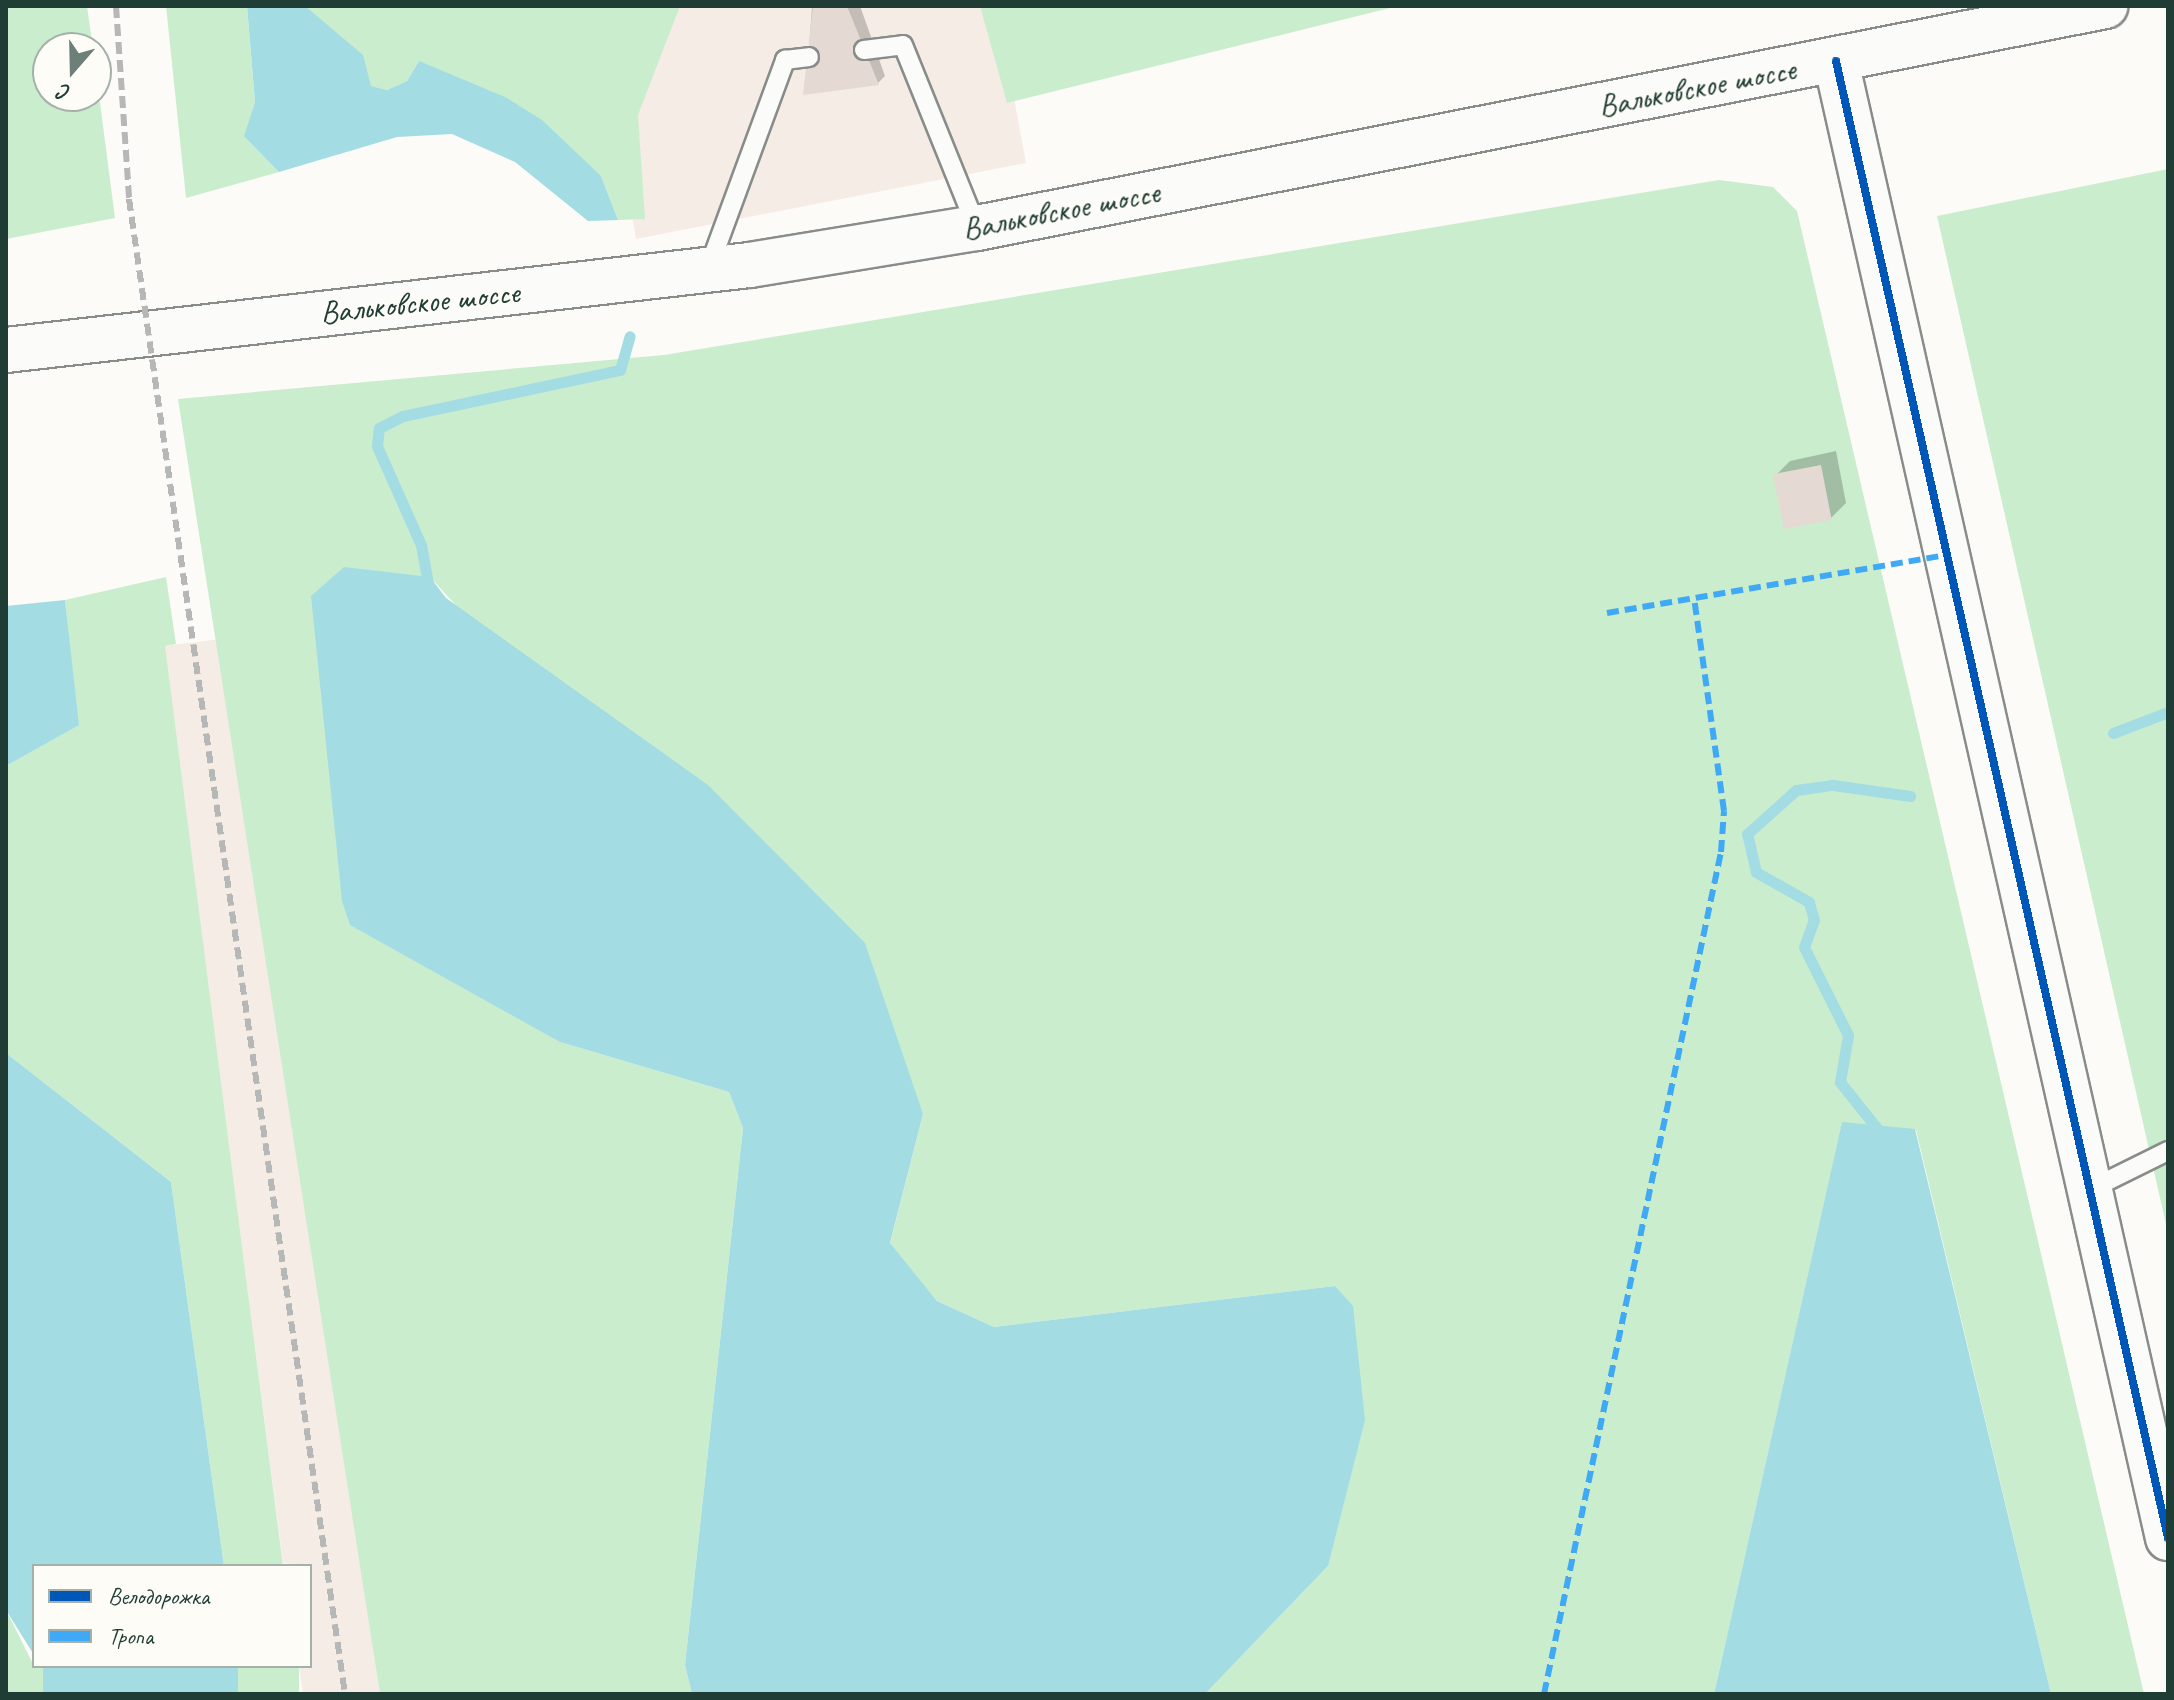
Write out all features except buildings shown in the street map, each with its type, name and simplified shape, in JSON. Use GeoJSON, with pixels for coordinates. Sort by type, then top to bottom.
{"type":"FeatureCollection","features":[{"type":"Feature","properties":{"kind":"main road","name":"Вальковское шоссе"},"geometry":{"type":"LineString","coordinates":[[6,350],[708,271],[977,228],[2105,6]]}},
{"type":"Feature","properties":{"kind":"main road"},"geometry":{"type":"LineString","coordinates":[[1836,61],[2168,1538]]}},
{"type":"Feature","properties":{"kind":"lane"},"geometry":{"type":"LineString","coordinates":[[864,50],[903,45],[977,228]]}},
{"type":"Feature","properties":{"kind":"lane"},"geometry":{"type":"LineString","coordinates":[[708,271],[785,60],[809,57]]}},
{"type":"Feature","properties":{"kind":"lane"},"geometry":{"type":"LineString","coordinates":[[2089,1190],[2168,1151]]}},
{"type":"Feature","properties":{"kind":"shaded area"},"geometry":{"type":"Polygon","coordinates":[[[655,6],[997,6],[1026,163],[636,239],[616,121],[655,6]]]}},
{"type":"Feature","properties":{"kind":"shaded area"},"geometry":{"type":"Polygon","coordinates":[[[221,639],[380,1694],[303,1694],[299,1668],[312,1668],[312,1564],[283,1563],[164,646],[221,639]]]}},
{"type":"Feature","properties":{"kind":"green space"},"geometry":{"type":"Polygon","coordinates":[[[6,6],[87,6],[91,32],[32,32],[32,112],[101,112],[115,218],[6,239],[6,6]]]}},
{"type":"Feature","properties":{"kind":"green space"},"geometry":{"type":"Polygon","coordinates":[[[166,6],[247,6],[255,102],[245,136],[279,172],[186,198],[166,6]]]}},
{"type":"Feature","properties":{"kind":"green space"},"geometry":{"type":"Polygon","coordinates":[[[680,6],[638,115],[645,219],[618,220],[601,176],[419,61],[407,81],[387,90],[370,86],[305,7],[680,6]]]}},
{"type":"Feature","properties":{"kind":"green space"},"geometry":{"type":"Polygon","coordinates":[[[980,6],[1398,6],[1007,103],[980,6]]]}},
{"type":"Feature","properties":{"kind":"green space"},"geometry":{"type":"Polygon","coordinates":[[[2168,169],[2168,1233],[1937,216],[2168,169]]]}},
{"type":"Feature","properties":{"kind":"green space"},"geometry":{"type":"Polygon","coordinates":[[[1719,180],[1773,187],[1797,211],[2144,1694],[2051,1694],[1916,1130],[1842,1123],[1714,1694],[1205,1694],[1328,1566],[1335,1286],[994,1327],[937,1301],[890,1244],[923,1114],[430,577],[560,1042],[729,1092],[743,1128],[685,1665],[692,1694],[380,1694],[178,399],[664,355],[1719,180]]]}},
{"type":"Feature","properties":{"kind":"green space"},"geometry":{"type":"Polygon","coordinates":[[[166,577],[176,644],[165,646],[283,1564],[224,1564],[171,1182],[6,1053],[6,766],[78,725],[65,600],[166,577]]]}},
{"type":"Feature","properties":{"kind":"green space"},"geometry":{"type":"Polygon","coordinates":[[[6,1610],[32,1662],[32,1668],[45,1668],[66,1694],[6,1694],[6,1610]]]}},
{"type":"Feature","properties":{"kind":"green space"},"geometry":{"type":"Polygon","coordinates":[[[238,1668],[299,1668],[299,1694],[238,1694],[238,1668]]]}},
{"type":"Feature","properties":{"kind":"water"},"geometry":{"type":"Polygon","coordinates":[[[247,6],[305,6],[363,55],[371,86],[387,90],[407,81],[419,61],[505,97],[542,120],[601,176],[618,220],[588,221],[515,162],[452,134],[397,137],[279,172],[244,136],[255,102],[247,6]]]}},
{"type":"Feature","properties":{"kind":"water"},"geometry":{"type":"Polygon","coordinates":[[[344,567],[430,577],[446,598],[708,785],[865,943],[923,1114],[890,1243],[937,1301],[994,1327],[1335,1286],[1353,1306],[1365,1420],[1328,1566],[1205,1694],[692,1694],[685,1665],[743,1128],[729,1092],[560,1042],[350,925],[342,901],[311,596],[344,567]]]}},
{"type":"Feature","properties":{"kind":"water"},"geometry":{"type":"Polygon","coordinates":[[[65,600],[79,725],[6,766],[6,606],[65,600]]]}},
{"type":"Feature","properties":{"kind":"water"},"geometry":{"type":"Polygon","coordinates":[[[6,1053],[171,1182],[224,1564],[32,1564],[32,1652],[6,1610],[6,1053]]]}},
{"type":"Feature","properties":{"kind":"water"},"geometry":{"type":"Polygon","coordinates":[[[1842,1122],[1915,1129],[2051,1694],[1714,1694],[1842,1122]]]}},
{"type":"Feature","properties":{"kind":"water"},"geometry":{"type":"Polygon","coordinates":[[[43,1668],[238,1668],[238,1694],[43,1694],[43,1668]]]}},
{"type":"Feature","properties":{"kind":"waterway"},"geometry":{"type":"LineString","coordinates":[[429,589],[421,545],[377,446],[379,428],[403,416],[620,370],[630,336]]}},
{"type":"Feature","properties":{"kind":"waterway"},"geometry":{"type":"LineString","coordinates":[[2113,733],[2168,712]]}},
{"type":"Feature","properties":{"kind":"waterway"},"geometry":{"type":"LineString","coordinates":[[1883,1136],[1840,1082],[1848,1035],[1804,947],[1814,920],[1809,902],[1756,872],[1747,834],[1796,790],[1833,785],[1910,796]]}},
{"type":"Feature","properties":{"kind":"railway"},"geometry":{"type":"LineString","coordinates":[[116,6],[129,199],[345,1694]]}},
{"type":"Feature","properties":{"kind":"marked path"},"geometry":{"type":"LineString","coordinates":[[1607,613],[1947,555]]}},
{"type":"Feature","properties":{"kind":"marked path"},"geometry":{"type":"LineString","coordinates":[[1544,1694],[1721,852],[1724,811],[1694,598]]}},
{"type":"Feature","properties":{"kind":"cycle path"},"geometry":{"type":"LineString","coordinates":[[1836,61],[2168,1538]]}}]}
